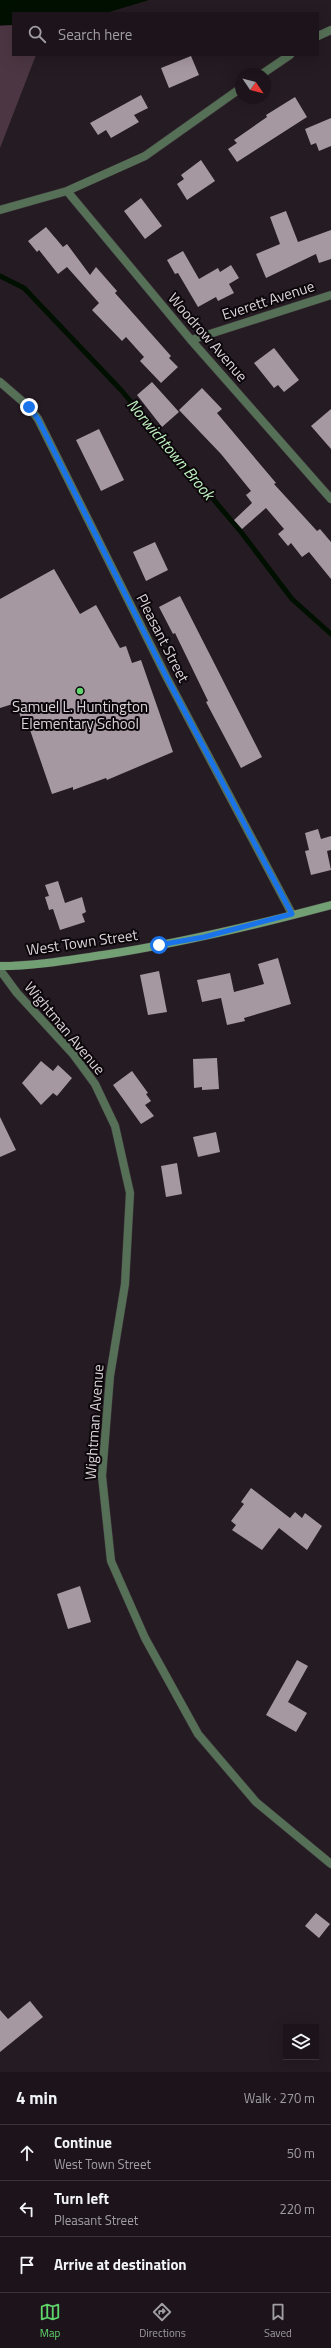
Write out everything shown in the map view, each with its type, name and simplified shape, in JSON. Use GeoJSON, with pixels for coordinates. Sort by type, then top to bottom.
{"type":"FeatureCollection","features":[{"type":"Feature","properties":{"kind":"main road","name":"West Town Street"},"geometry":{"type":"LineString","coordinates":[[0,966],[57,961],[204,937],[331,904]]}},
{"type":"Feature","properties":{"kind":"street"},"geometry":{"type":"LineString","coordinates":[[319,36],[331,30]]}},
{"type":"Feature","properties":{"kind":"street"},"geometry":{"type":"LineString","coordinates":[[271,68],[289,56]]}},
{"type":"Feature","properties":{"kind":"street"},"geometry":{"type":"LineString","coordinates":[[0,210],[67,191],[146,156],[235,92]]}},
{"type":"Feature","properties":{"kind":"street","name":"Woodrow Avenue"},"geometry":{"type":"LineString","coordinates":[[67,191],[191,340],[331,499]]}},
{"type":"Feature","properties":{"kind":"street","name":"Everett Avenue"},"geometry":{"type":"LineString","coordinates":[[191,340],[331,295]]}},
{"type":"Feature","properties":{"kind":"street","name":"Pleasant Street"},"geometry":{"type":"LineString","coordinates":[[0,382],[29,407],[38,419],[166,676],[292,914]]}},
{"type":"Feature","properties":{"kind":"street","name":"Wightman Avenue"},"geometry":{"type":"LineString","coordinates":[[0,970],[17,993],[73,1054],[95,1084],[115,1126],[130,1193],[125,1284],[110,1376],[102,1476],[112,1561],[146,1638],[198,1734],[256,1802],[331,1864]]}},
{"type":"Feature","properties":{"kind":"shaded area"},"geometry":{"type":"Polygon","coordinates":[[[0,0],[149,0],[109,12],[12,12],[12,25],[0,25],[0,0]]]}},
{"type":"Feature","properties":{"kind":"shaded area"},"geometry":{"type":"Polygon","coordinates":[[[12,25],[12,56],[36,56],[0,148],[0,26],[12,25]]]}},
{"type":"Feature","properties":{"kind":"building"},"geometry":{"type":"Polygon","coordinates":[[[191,56],[199,75],[169,88],[161,68],[191,56]]]}},
{"type":"Feature","properties":{"kind":"building"},"geometry":{"type":"Polygon","coordinates":[[[141,95],[148,108],[134,115],[139,122],[111,138],[106,130],[98,135],[90,123],[141,95]]]}},
{"type":"Feature","properties":{"kind":"building"},"geometry":{"type":"Polygon","coordinates":[[[295,97],[307,117],[237,162],[228,149],[237,143],[234,140],[267,117],[266,115],[295,97]]]}},
{"type":"Feature","properties":{"kind":"building"},"geometry":{"type":"Polygon","coordinates":[[[331,118],[331,146],[319,151],[316,143],[311,145],[305,129],[331,118]]]}},
{"type":"Feature","properties":{"kind":"building"},"geometry":{"type":"Polygon","coordinates":[[[201,160],[215,181],[187,200],[177,184],[184,179],[181,175],[201,160]]]}},
{"type":"Feature","properties":{"kind":"building"},"geometry":{"type":"Polygon","coordinates":[[[141,198],[162,226],[145,239],[124,211],[141,198]]]}},
{"type":"Feature","properties":{"kind":"building"},"geometry":{"type":"Polygon","coordinates":[[[286,211],[298,242],[331,230],[331,259],[319,263],[316,254],[266,278],[256,254],[280,244],[270,217],[286,211]]]}},
{"type":"Feature","properties":{"kind":"building"},"geometry":{"type":"Polygon","coordinates":[[[46,227],[63,247],[67,244],[90,275],[96,267],[117,291],[115,293],[171,356],[169,358],[178,367],[161,383],[140,361],[144,357],[126,337],[122,341],[92,310],[99,303],[67,267],[58,274],[39,250],[37,252],[28,241],[46,227]]]}},
{"type":"Feature","properties":{"kind":"building"},"geometry":{"type":"Polygon","coordinates":[[[183,251],[199,279],[218,268],[220,272],[231,265],[239,278],[229,284],[234,293],[218,301],[216,297],[198,307],[178,273],[175,274],[167,260],[183,251]]]}},
{"type":"Feature","properties":{"kind":"building"},"geometry":{"type":"Polygon","coordinates":[[[274,348],[299,380],[284,392],[278,385],[274,388],[254,363],[274,348]]]}},
{"type":"Feature","properties":{"kind":"building"},"geometry":{"type":"Polygon","coordinates":[[[152,382],[179,412],[162,427],[137,395],[152,382]]]}},
{"type":"Feature","properties":{"kind":"building"},"geometry":{"type":"Polygon","coordinates":[[[202,388],[222,409],[217,413],[276,483],[274,484],[317,531],[320,529],[331,542],[331,579],[309,552],[302,557],[291,543],[288,546],[278,534],[284,529],[266,508],[242,529],[234,520],[252,503],[246,495],[251,491],[221,454],[179,410],[202,388]]]}},
{"type":"Feature","properties":{"kind":"building"},"geometry":{"type":"Polygon","coordinates":[[[331,409],[331,449],[311,426],[331,409]]]}},
{"type":"Feature","properties":{"kind":"building"},"geometry":{"type":"Polygon","coordinates":[[[99,429],[124,480],[101,491],[76,440],[99,429]]]}},
{"type":"Feature","properties":{"kind":"building"},"geometry":{"type":"Polygon","coordinates":[[[155,542],[168,570],[146,581],[133,552],[155,542]]]}},
{"type":"Feature","properties":{"kind":"building"},"geometry":{"type":"Polygon","coordinates":[[[54,569],[80,614],[96,605],[120,648],[126,646],[132,663],[141,660],[173,752],[107,780],[106,778],[73,790],[73,787],[52,794],[29,727],[23,724],[16,703],[0,708],[0,599],[54,569]]]}},
{"type":"Feature","properties":{"kind":"building"},"geometry":{"type":"Polygon","coordinates":[[[180,596],[262,757],[241,768],[206,702],[208,701],[175,633],[173,634],[159,607],[180,596]]]}},
{"type":"Feature","properties":{"kind":"building"},"geometry":{"type":"Polygon","coordinates":[[[318,829],[321,839],[331,836],[331,850],[327,851],[331,870],[311,875],[305,851],[309,850],[305,833],[318,829]]]}},
{"type":"Feature","properties":{"kind":"building"},"geometry":{"type":"Polygon","coordinates":[[[58,881],[65,903],[82,897],[86,912],[82,914],[85,922],[60,930],[53,909],[49,910],[45,897],[49,896],[45,885],[58,881]]]}},
{"type":"Feature","properties":{"kind":"building"},"geometry":{"type":"Polygon","coordinates":[[[278,958],[291,1004],[244,1018],[245,1021],[227,1025],[221,998],[202,1002],[197,980],[230,973],[234,992],[264,984],[258,964],[278,958]]]}},
{"type":"Feature","properties":{"kind":"building"},"geometry":{"type":"Polygon","coordinates":[[[159,971],[167,1012],[148,1015],[140,975],[159,971]]]}},
{"type":"Feature","properties":{"kind":"building"},"geometry":{"type":"Polygon","coordinates":[[[217,1058],[219,1089],[202,1090],[202,1087],[194,1088],[193,1059],[217,1058]]]}},
{"type":"Feature","properties":{"kind":"building"},"geometry":{"type":"Polygon","coordinates":[[[41,1061],[53,1071],[58,1065],[72,1078],[57,1096],[53,1093],[41,1105],[22,1083],[41,1061]]]}},
{"type":"Feature","properties":{"kind":"building"},"geometry":{"type":"Polygon","coordinates":[[[132,1071],[148,1093],[146,1094],[151,1101],[145,1105],[154,1116],[141,1124],[113,1085],[132,1071]]]}},
{"type":"Feature","properties":{"kind":"building"},"geometry":{"type":"Polygon","coordinates":[[[0,1117],[16,1150],[0,1157],[0,1117]]]}},
{"type":"Feature","properties":{"kind":"building"},"geometry":{"type":"Polygon","coordinates":[[[216,1132],[220,1152],[198,1157],[193,1137],[216,1132]]]}},
{"type":"Feature","properties":{"kind":"building"},"geometry":{"type":"Polygon","coordinates":[[[177,1163],[182,1194],[166,1197],[161,1166],[177,1163]]]}},
{"type":"Feature","properties":{"kind":"building"},"geometry":{"type":"Polygon","coordinates":[[[251,1488],[290,1518],[295,1512],[302,1518],[305,1513],[322,1526],[307,1550],[279,1528],[262,1550],[232,1530],[236,1525],[231,1521],[244,1504],[241,1502],[251,1488]]]}},
{"type":"Feature","properties":{"kind":"building"},"geometry":{"type":"Polygon","coordinates":[[[80,1586],[91,1622],[68,1629],[57,1594],[80,1586]]]}},
{"type":"Feature","properties":{"kind":"building"},"geometry":{"type":"Polygon","coordinates":[[[297,1660],[308,1666],[288,1702],[307,1713],[296,1732],[266,1715],[297,1660]]]}},
{"type":"Feature","properties":{"kind":"building"},"geometry":{"type":"Polygon","coordinates":[[[316,1913],[330,1924],[319,1938],[305,1926],[316,1913]]]}},
{"type":"Feature","properties":{"kind":"building"},"geometry":{"type":"Polygon","coordinates":[[[30,2001],[43,2017],[0,2052],[0,2010],[8,2019],[30,2001]]]}},
{"type":"Feature","properties":{"kind":"waterway","name":"Norwichtown Brook"},"geometry":{"type":"LineString","coordinates":[[0,276],[24,288],[121,390],[241,532],[292,599],[331,634]]}},
{"type":"Feature","properties":{"kind":"place","name":"Samuel L. Huntington Elementary School"},"geometry":{"type":"Point","coordinates":[80,691]}},
{"type":"Feature","properties":{"kind":"route"},"geometry":{"type":"LineString","coordinates":[[29,407],[35,413],[166,676],[292,914],[204,937],[159,945]]}}]}
